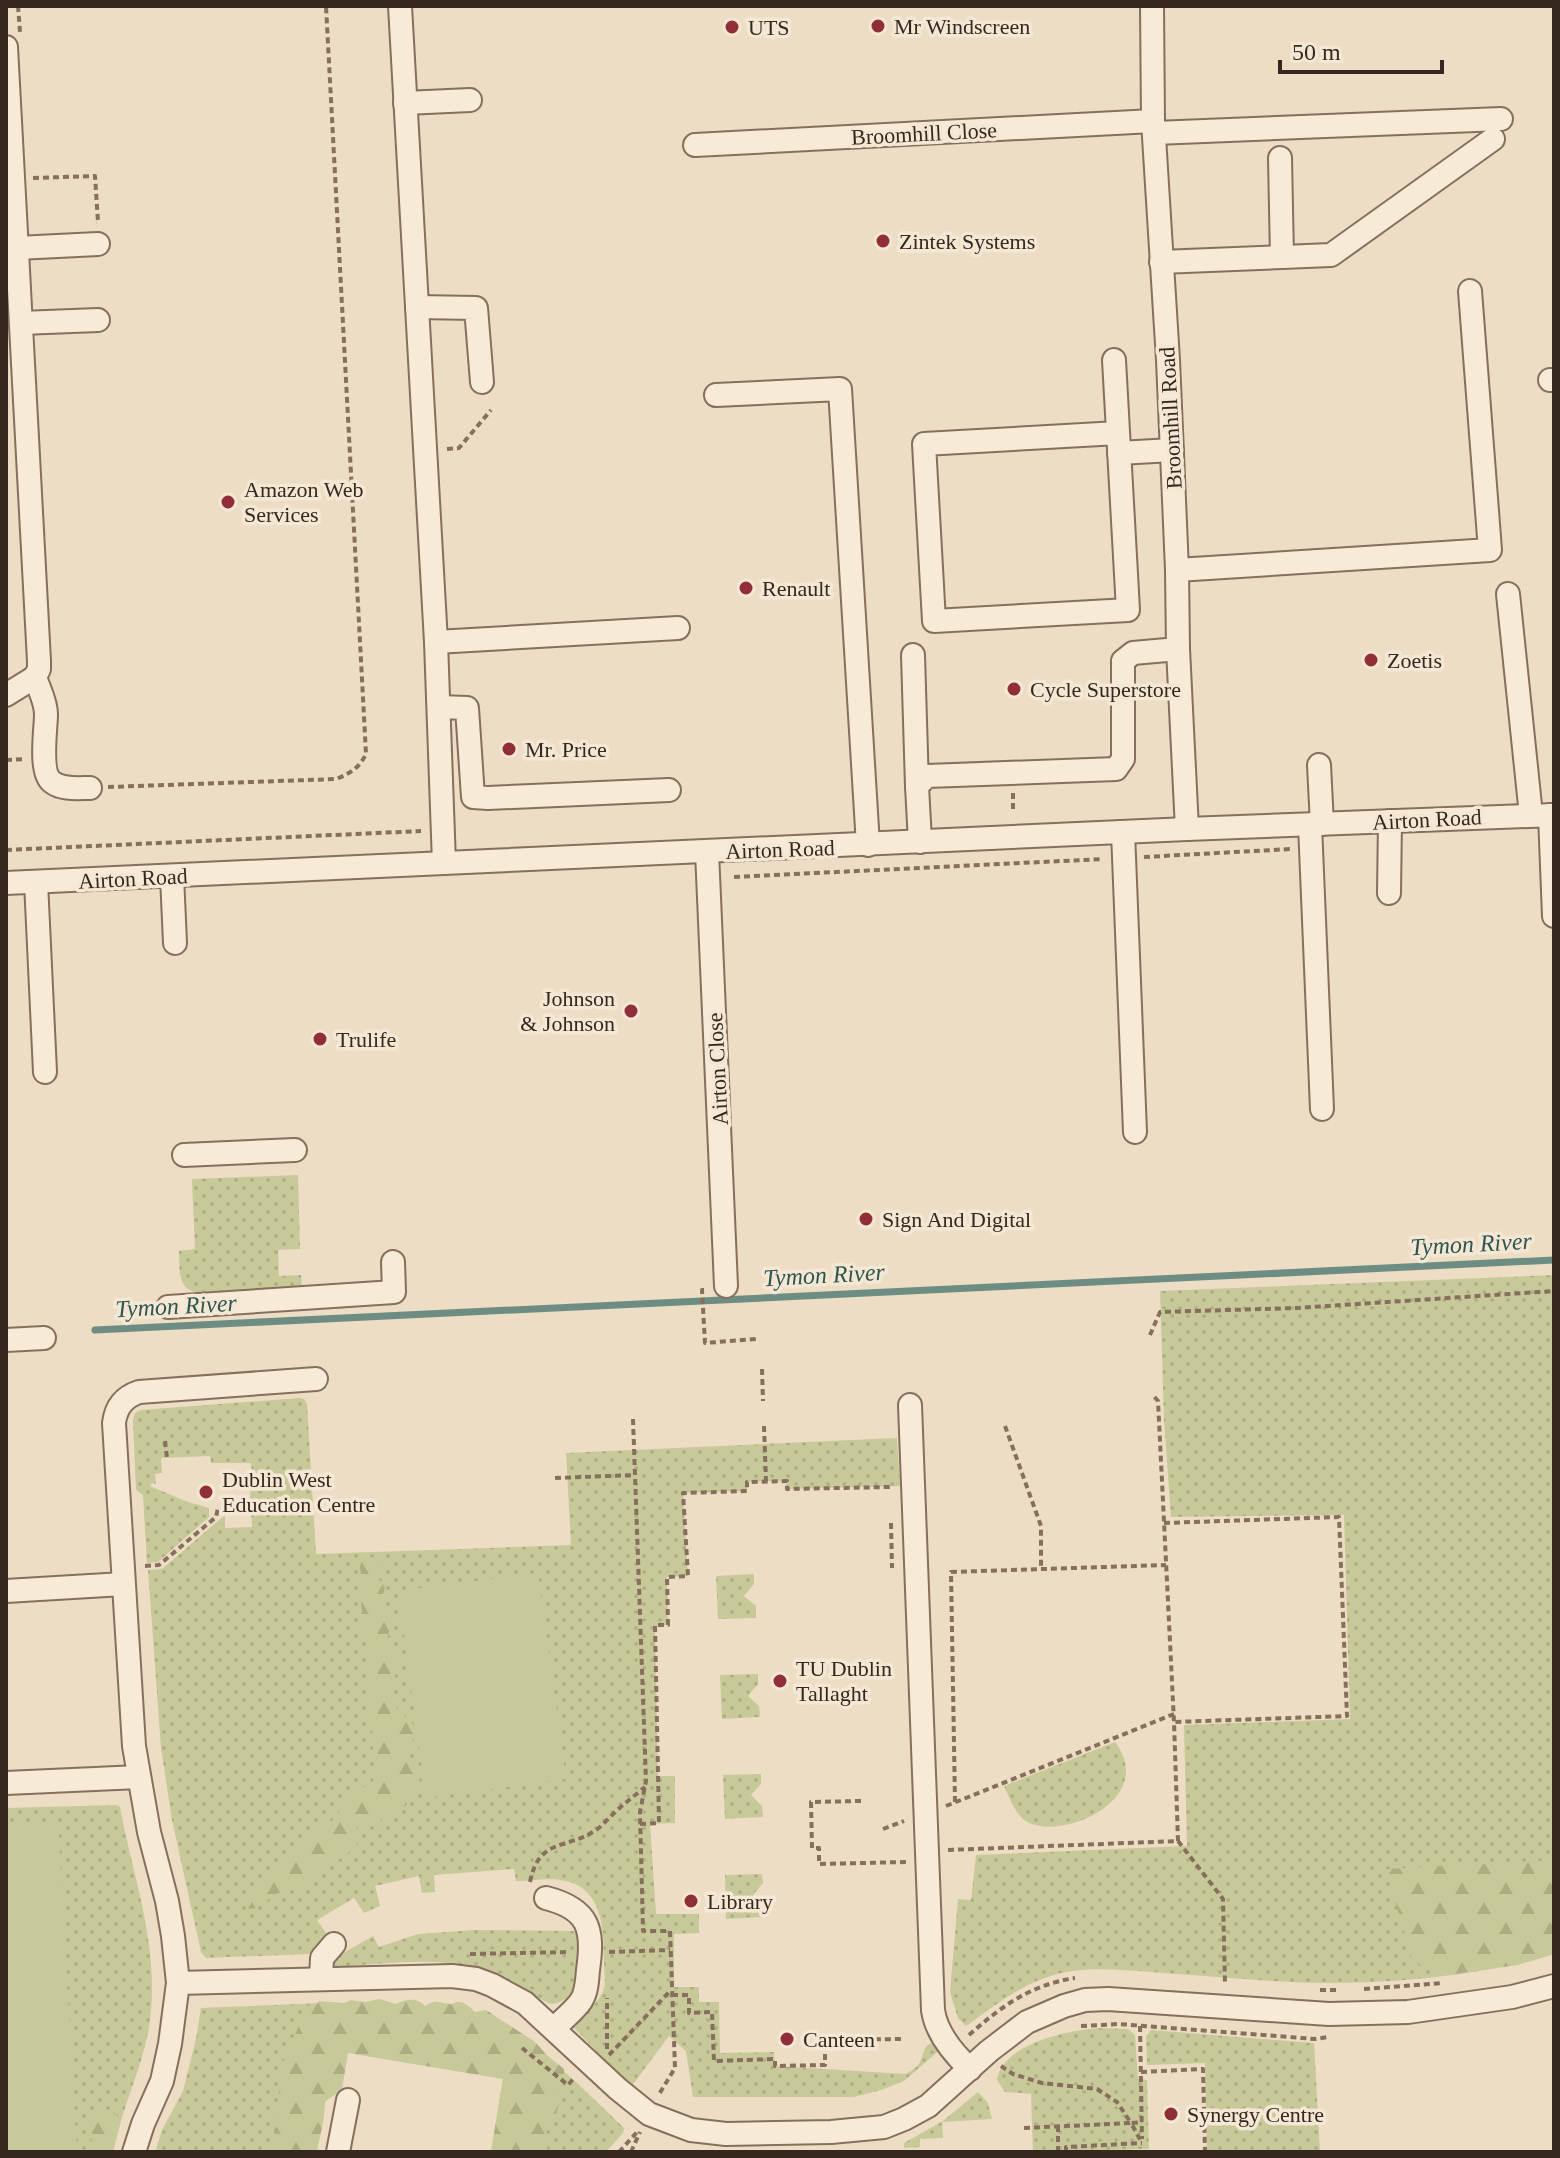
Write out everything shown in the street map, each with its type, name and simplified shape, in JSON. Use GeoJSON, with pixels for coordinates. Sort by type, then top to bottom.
{"type":"FeatureCollection","features":[{"type":"Feature","properties":{"kind":"street"},"geometry":{"type":"LineString","coordinates":[[400,6],[436,642],[444,863]]}},
{"type":"Feature","properties":{"kind":"street","name":"Broomhill Road"},"geometry":{"type":"LineString","coordinates":[[1152,6],[1154,127],[1172,450],[1187,829]]}},
{"type":"Feature","properties":{"kind":"street"},"geometry":{"type":"LineString","coordinates":[[6,695],[35,677],[39,669],[17,248],[13,42]]}},
{"type":"Feature","properties":{"kind":"street"},"geometry":{"type":"LineString","coordinates":[[405,103],[470,100]]}},
{"type":"Feature","properties":{"kind":"street","name":"Broomhill Close"},"geometry":{"type":"LineString","coordinates":[[695,145],[1154,127],[1497,129],[1331,255],[1282,257]]}},
{"type":"Feature","properties":{"kind":"street"},"geometry":{"type":"LineString","coordinates":[[1161,262],[1282,257],[1280,158]]}},
{"type":"Feature","properties":{"kind":"street"},"geometry":{"type":"LineString","coordinates":[[17,248],[98,244]]}},
{"type":"Feature","properties":{"kind":"street"},"geometry":{"type":"LineString","coordinates":[[1177,570],[1490,550],[1470,291]]}},
{"type":"Feature","properties":{"kind":"street"},"geometry":{"type":"LineString","coordinates":[[417,307],[476,308],[482,382]]}},
{"type":"Feature","properties":{"kind":"street"},"geometry":{"type":"LineString","coordinates":[[21,323],[98,320]]}},
{"type":"Feature","properties":{"kind":"street"},"geometry":{"type":"LineString","coordinates":[[1114,360],[1118,443],[1128,610],[934,621],[924,444],[1118,443],[1172,450]]}},
{"type":"Feature","properties":{"kind":"street"},"geometry":{"type":"LineString","coordinates":[[716,395],[840,389],[868,845]]}},
{"type":"Feature","properties":{"kind":"street"},"geometry":{"type":"LineString","coordinates":[[1508,594],[1545,815],[1554,916]]}},
{"type":"Feature","properties":{"kind":"street"},"geometry":{"type":"LineString","coordinates":[[436,642],[678,628]]}},
{"type":"Feature","properties":{"kind":"street"},"geometry":{"type":"LineString","coordinates":[[917,786],[927,776],[1116,769],[1123,759],[1123,661],[1133,653],[1178,649]]}},
{"type":"Feature","properties":{"kind":"street"},"geometry":{"type":"LineString","coordinates":[[913,655],[920,842]]}},
{"type":"Feature","properties":{"kind":"street"},"geometry":{"type":"LineString","coordinates":[[35,677],[46,710],[43,739],[49,778],[64,787],[90,788]]}},
{"type":"Feature","properties":{"kind":"street"},"geometry":{"type":"LineString","coordinates":[[439,707],[467,708],[473,797],[669,790]]}},
{"type":"Feature","properties":{"kind":"street"},"geometry":{"type":"LineString","coordinates":[[1319,765],[1316,824],[1322,1109]]}},
{"type":"Feature","properties":{"kind":"street","name":"Airton Road"},"geometry":{"type":"LineString","coordinates":[[6,883],[1545,815]]}},
{"type":"Feature","properties":{"kind":"street"},"geometry":{"type":"LineString","coordinates":[[1389,893],[1390,821]]}},
{"type":"Feature","properties":{"kind":"street"},"geometry":{"type":"LineString","coordinates":[[1123,832],[1135,1132]]}},
{"type":"Feature","properties":{"kind":"street","name":"Airton Close"},"geometry":{"type":"LineString","coordinates":[[707,852],[726,1286]]}},
{"type":"Feature","properties":{"kind":"street"},"geometry":{"type":"LineString","coordinates":[[172,876],[175,943]]}},
{"type":"Feature","properties":{"kind":"street"},"geometry":{"type":"LineString","coordinates":[[36,882],[45,1072]]}},
{"type":"Feature","properties":{"kind":"street"},"geometry":{"type":"LineString","coordinates":[[184,1155],[295,1150]]}},
{"type":"Feature","properties":{"kind":"street"},"geometry":{"type":"LineString","coordinates":[[168,1307],[394,1292],[393,1262]]}},
{"type":"Feature","properties":{"kind":"street"},"geometry":{"type":"LineString","coordinates":[[6,1340],[44,1338]]}},
{"type":"Feature","properties":{"kind":"street"},"geometry":{"type":"LineString","coordinates":[[134,2152],[162,2081],[178,1983],[167,1901],[149,1832],[134,1746],[114,1423],[116,1413],[125,1399],[139,1392],[316,1379]]}},
{"type":"Feature","properties":{"kind":"street"},"geometry":{"type":"LineString","coordinates":[[910,1405],[934,2017],[953,2050],[970,2069]]}},
{"type":"Feature","properties":{"kind":"street"},"geometry":{"type":"LineString","coordinates":[[6,1591],[123,1584]]}},
{"type":"Feature","properties":{"kind":"street"},"geometry":{"type":"LineString","coordinates":[[6,1783],[139,1777]]}},
{"type":"Feature","properties":{"kind":"street"},"geometry":{"type":"LineString","coordinates":[[538,1892],[579,1913],[587,1922],[591,1946],[584,1996],[555,2028]]}},
{"type":"Feature","properties":{"kind":"street"},"geometry":{"type":"LineString","coordinates":[[321,1979],[322,1958],[334,1944]]}},
{"type":"Feature","properties":{"kind":"street"},"geometry":{"type":"LineString","coordinates":[[178,1983],[411,1975],[476,1979],[525,2003],[649,2114],[680,2127],[708,2133],[831,2132],[884,2127],[928,2106],[1027,2022],[1085,2000],[1329,2014],[1408,2012],[1512,1997],[1554,1986]]}},
{"type":"Feature","properties":{"kind":"street"},"geometry":{"type":"LineString","coordinates":[[338,2152],[348,2100]]}},
{"type":"Feature","properties":{"kind":"path"},"geometry":{"type":"LineString","coordinates":[[13,42],[18,6]]}},
{"type":"Feature","properties":{"kind":"path"},"geometry":{"type":"LineString","coordinates":[[90,788],[336,779],[352,773],[366,754],[326,6]]}},
{"type":"Feature","properties":{"kind":"path"},"geometry":{"type":"LineString","coordinates":[[29,175],[37,179],[95,176],[98,222],[86,223]]}},
{"type":"Feature","properties":{"kind":"path"},"geometry":{"type":"LineString","coordinates":[[425,451],[459,448],[491,410]]}},
{"type":"Feature","properties":{"kind":"path"},"geometry":{"type":"LineString","coordinates":[[6,850],[421,831]]}},
{"type":"Feature","properties":{"kind":"path"},"geometry":{"type":"LineString","coordinates":[[702,1290],[705,1343],[756,1339]]}},
{"type":"Feature","properties":{"kind":"path"},"geometry":{"type":"LineString","coordinates":[[1150,1335],[1160,1312],[1297,1308],[1554,1291]]}},
{"type":"Feature","properties":{"kind":"path"},"geometry":{"type":"LineString","coordinates":[[762,1369],[763,1401]]}},
{"type":"Feature","properties":{"kind":"path"},"geometry":{"type":"LineString","coordinates":[[1152,1394],[1158,1401],[1178,1841],[1223,1899],[1225,2007]]}},
{"type":"Feature","properties":{"kind":"path"},"geometry":{"type":"LineString","coordinates":[[633,1419],[645,1787],[640,1812],[643,1931],[670,1931],[675,2068],[657,2098]]}},
{"type":"Feature","properties":{"kind":"path"},"geometry":{"type":"LineString","coordinates":[[764,1426],[766,1481]]}},
{"type":"Feature","properties":{"kind":"path"},"geometry":{"type":"LineString","coordinates":[[1005,1426],[1041,1526],[1041,1569]]}},
{"type":"Feature","properties":{"kind":"path"},"geometry":{"type":"LineString","coordinates":[[165,1441],[167,1458]]}},
{"type":"Feature","properties":{"kind":"path"},"geometry":{"type":"LineString","coordinates":[[555,1478],[635,1475]]}},
{"type":"Feature","properties":{"kind":"path"},"geometry":{"type":"LineString","coordinates":[[640,1824],[659,1823],[655,1625],[668,1625],[667,1577],[688,1576],[683,1493],[747,1491],[747,1482],[787,1481],[787,1489],[890,1487],[890,1500]]}},
{"type":"Feature","properties":{"kind":"path"},"geometry":{"type":"LineString","coordinates":[[144,1566],[159,1565],[216,1517],[218,1508]]}},
{"type":"Feature","properties":{"kind":"path"},"geometry":{"type":"LineString","coordinates":[[890,1514],[892,1568]]}},
{"type":"Feature","properties":{"kind":"path"},"geometry":{"type":"LineString","coordinates":[[1164,1523],[1339,1517],[1347,1716],[1174,1722]]}},
{"type":"Feature","properties":{"kind":"path"},"geometry":{"type":"LineString","coordinates":[[955,1802],[951,1572],[1166,1565]]}},
{"type":"Feature","properties":{"kind":"path"},"geometry":{"type":"LineString","coordinates":[[883,1829],[1174,1714]]}},
{"type":"Feature","properties":{"kind":"path"},"geometry":{"type":"LineString","coordinates":[[538,1892],[532,1870],[548,1850],[597,1830],[645,1787]]}},
{"type":"Feature","properties":{"kind":"path"},"geometry":{"type":"LineString","coordinates":[[861,1801],[811,1802],[812,1848],[819,1848],[819,1864],[906,1862]]}},
{"type":"Feature","properties":{"kind":"path"},"geometry":{"type":"LineString","coordinates":[[941,1851],[1178,1841]]}},
{"type":"Feature","properties":{"kind":"path"},"geometry":{"type":"LineString","coordinates":[[602,1952],[670,1950]]}},
{"type":"Feature","properties":{"kind":"path"},"geometry":{"type":"LineString","coordinates":[[607,1997],[607,2058],[671,1993]]}},
{"type":"Feature","properties":{"kind":"path"},"geometry":{"type":"LineString","coordinates":[[671,1993],[689,1995],[689,2013],[712,2012],[714,2061],[775,2059],[775,2066],[825,2065],[825,2040],[901,2039]]}},
{"type":"Feature","properties":{"kind":"path"},"geometry":{"type":"LineString","coordinates":[[1073,2028],[1093,2024],[1315,2039],[1330,2037]]}},
{"type":"Feature","properties":{"kind":"path"},"geometry":{"type":"LineString","coordinates":[[1140,2026],[1142,2143]]}},
{"type":"Feature","properties":{"kind":"path"},"geometry":{"type":"LineString","coordinates":[[522,2048],[568,2085],[577,2075]]}},
{"type":"Feature","properties":{"kind":"path"},"geometry":{"type":"LineString","coordinates":[[994,2069],[1003,2057]]}},
{"type":"Feature","properties":{"kind":"path"},"geometry":{"type":"LineString","coordinates":[[998,2064],[1013,2074],[1042,2083],[1097,2089],[1117,2102],[1142,2143]]}},
{"type":"Feature","properties":{"kind":"path"},"geometry":{"type":"LineString","coordinates":[[1141,2072],[1203,2069],[1205,2152]]}},
{"type":"Feature","properties":{"kind":"path"},"geometry":{"type":"LineString","coordinates":[[1024,2128],[1142,2122]]}},
{"type":"Feature","properties":{"kind":"path"},"geometry":{"type":"LineString","coordinates":[[619,2152],[642,2126],[631,2152]]}},
{"type":"Feature","properties":{"kind":"path"},"geometry":{"type":"LineString","coordinates":[[1058,2126],[1058,2152]]}},
{"type":"Feature","properties":{"kind":"path"},"geometry":{"type":"LineString","coordinates":[[1066,2152],[1066,2147],[1142,2143]]}},
{"type":"Feature","properties":{"kind":"green space"},"geometry":{"type":"Polygon","coordinates":[[[298,1175],[300,1249],[278,1250],[279,1276],[301,1275],[302,1291],[202,1294],[188,1289],[181,1279],[179,1251],[195,1249],[192,1179],[298,1175]]]}},
{"type":"Feature","properties":{"kind":"green space"},"geometry":{"type":"Polygon","coordinates":[[[1554,1275],[1554,1954],[1487,1970],[1378,1982],[1306,1983],[1077,1970],[1030,1984],[966,2026],[958,2018],[950,1992],[958,1899],[971,1900],[976,1855],[1187,1846],[1184,1725],[1350,1719],[1344,1515],[1171,1517],[1160,1291],[1554,1275]]]}},
{"type":"Feature","properties":{"kind":"green space"},"geometry":{"type":"Polygon","coordinates":[[[300,1398],[307,1404],[316,1554],[571,1545],[566,1453],[897,1438],[900,1486],[787,1489],[786,1481],[747,1482],[747,1491],[683,1493],[688,1576],[667,1577],[668,1625],[655,1626],[658,1776],[675,1776],[675,1823],[650,1824],[656,1914],[699,1914],[699,1933],[674,1934],[674,1987],[699,1987],[699,2002],[719,2002],[720,2053],[774,2052],[775,2066],[906,2074],[919,2064],[927,2045],[934,2042],[942,2048],[904,2081],[854,2097],[693,2097],[686,2051],[669,2036],[631,2087],[574,2028],[599,1998],[605,1985],[602,1926],[595,1903],[579,1886],[566,1881],[516,1881],[514,1869],[434,1875],[435,1892],[422,1893],[419,1876],[375,1886],[380,1906],[364,1913],[354,1898],[317,1920],[328,1936],[309,1954],[206,1958],[201,1952],[172,1820],[161,1748],[148,1570],[162,1569],[225,1515],[225,1528],[252,1527],[250,1491],[261,1491],[261,1482],[253,1483],[251,1463],[211,1463],[210,1456],[161,1458],[162,1473],[155,1474],[156,1484],[150,1486],[209,1508],[209,1517],[158,1562],[147,1563],[143,1495],[136,1490],[133,1421],[135,1413],[141,1410],[300,1398]]]}},
{"type":"Feature","properties":{"kind":"green space"},"geometry":{"type":"Polygon","coordinates":[[[368,1556],[379,1559],[384,1568],[379,1579],[385,1588],[382,1598],[392,1618],[387,1640],[401,1660],[393,1687],[398,1704],[396,1712],[403,1711],[407,1721],[413,1724],[411,1747],[405,1757],[420,1780],[420,1791],[408,1804],[392,1809],[393,1815],[387,1818],[379,1816],[383,1825],[358,1826],[357,1845],[335,1862],[321,1866],[311,1880],[297,1889],[278,1893],[256,1908],[248,1909],[244,1902],[265,1876],[273,1868],[286,1865],[285,1856],[305,1846],[311,1832],[330,1823],[339,1812],[346,1794],[374,1783],[373,1770],[378,1760],[373,1752],[372,1728],[366,1723],[372,1710],[368,1702],[372,1691],[367,1679],[369,1652],[368,1644],[357,1631],[362,1611],[357,1578],[361,1574],[361,1560],[368,1556]]]}},
{"type":"Feature","properties":{"kind":"green space"},"geometry":{"type":"Polygon","coordinates":[[[538,1573],[566,1779],[426,1798],[398,1591],[538,1573]]]}},
{"type":"Feature","properties":{"kind":"green space"},"geometry":{"type":"Polygon","coordinates":[[[754,1574],[754,1584],[744,1596],[756,1606],[756,1618],[718,1619],[716,1576],[754,1574]]]}},
{"type":"Feature","properties":{"kind":"green space"},"geometry":{"type":"Polygon","coordinates":[[[758,1674],[758,1684],[748,1696],[759,1706],[760,1717],[722,1719],[720,1675],[758,1674]]]}},
{"type":"Feature","properties":{"kind":"green space"},"geometry":{"type":"Polygon","coordinates":[[[1115,1742],[1125,1763],[1124,1783],[1114,1799],[1098,1812],[1078,1822],[1038,1826],[1023,1819],[1017,1812],[1004,1786],[1115,1742]]]}},
{"type":"Feature","properties":{"kind":"green space"},"geometry":{"type":"Polygon","coordinates":[[[761,1774],[761,1784],[751,1795],[762,1806],[763,1817],[725,1819],[723,1775],[761,1774]]]}},
{"type":"Feature","properties":{"kind":"green space"},"geometry":{"type":"Polygon","coordinates":[[[120,1807],[144,1916],[152,1970],[152,1998],[146,2043],[113,2152],[6,2152],[6,1808],[120,1807]]]}},
{"type":"Feature","properties":{"kind":"green space"},"geometry":{"type":"Polygon","coordinates":[[[58,1822],[77,2152],[6,2152],[6,1826],[58,1822]]]}},
{"type":"Feature","properties":{"kind":"green space"},"geometry":{"type":"Polygon","coordinates":[[[1554,1860],[1554,1954],[1518,1965],[1440,1976],[1412,1960],[1386,1869],[1554,1860]]]}},
{"type":"Feature","properties":{"kind":"green space"},"geometry":{"type":"Polygon","coordinates":[[[762,1874],[763,1883],[753,1895],[764,1906],[764,1917],[726,1919],[725,1875],[762,1874]]]}},
{"type":"Feature","properties":{"kind":"green space"},"geometry":{"type":"Polygon","coordinates":[[[473,1930],[578,1931],[577,1976],[569,1995],[551,2004],[496,1974],[458,1964],[333,1965],[333,1959],[373,1936],[379,1947],[418,1934],[473,1930]]]}},
{"type":"Feature","properties":{"kind":"green space"},"geometry":{"type":"Polygon","coordinates":[[[379,1999],[396,2004],[415,2000],[425,2006],[436,2002],[462,2002],[475,2012],[486,2010],[535,2042],[564,2069],[564,2083],[557,2093],[559,2107],[546,2127],[546,2152],[491,2152],[503,2079],[348,2053],[342,2089],[325,2102],[317,2152],[270,2152],[276,2144],[274,2130],[278,2124],[273,2113],[280,2103],[279,2071],[300,2023],[319,2001],[344,2003],[379,1999]]]}},
{"type":"Feature","properties":{"kind":"green space"},"geometry":{"type":"Polygon","coordinates":[[[324,2003],[300,2152],[155,2152],[162,2130],[183,2091],[201,2008],[324,2003]]]}},
{"type":"Feature","properties":{"kind":"green space"},"geometry":{"type":"Polygon","coordinates":[[[1100,2028],[1128,2029],[1135,2035],[1138,2079],[1147,2080],[1149,2149],[1033,2152],[1031,2094],[1005,2092],[997,2080],[1002,2067],[1011,2057],[1039,2041],[1100,2028]]]}},
{"type":"Feature","properties":{"kind":"green space"},"geometry":{"type":"Polygon","coordinates":[[[1151,2030],[1314,2043],[1320,2152],[1207,2152],[1205,2063],[1147,2065],[1146,2036],[1151,2030]]]}},
{"type":"Feature","properties":{"kind":"green space"},"geometry":{"type":"Polygon","coordinates":[[[526,2038],[624,2128],[606,2152],[491,2152],[509,2041],[526,2038]]]}},
{"type":"Feature","properties":{"kind":"green space"},"geometry":{"type":"Polygon","coordinates":[[[978,2092],[988,2103],[992,2119],[942,2122],[943,2138],[920,2139],[920,2147],[904,2148],[904,2143],[943,2121],[978,2092]]]}},
{"type":"Feature","properties":{"kind":"green space"},"geometry":{"type":"Polygon","coordinates":[[[105,2109],[113,2111],[121,2121],[113,2152],[91,2152],[89,2125],[94,2114],[105,2109]]]}},
{"type":"Feature","properties":{"kind":"waterway","name":"Tymon River"},"geometry":{"type":"LineString","coordinates":[[95,1330],[1554,1260]]}},
{"type":"Feature","properties":{"kind":"place","name":"Mr Windscreen"},"geometry":{"type":"Point","coordinates":[878,26]}},
{"type":"Feature","properties":{"kind":"place","name":"UTS"},"geometry":{"type":"Point","coordinates":[732,27]}},
{"type":"Feature","properties":{"kind":"place","name":"Zintek Systems"},"geometry":{"type":"Point","coordinates":[883,241]}},
{"type":"Feature","properties":{"kind":"place","name":"Amazon Web Services"},"geometry":{"type":"Point","coordinates":[228,502]}},
{"type":"Feature","properties":{"kind":"place","name":"Renault"},"geometry":{"type":"Point","coordinates":[746,588]}},
{"type":"Feature","properties":{"kind":"place","name":"Zoetis"},"geometry":{"type":"Point","coordinates":[1371,660]}},
{"type":"Feature","properties":{"kind":"place","name":"Cycle Superstore"},"geometry":{"type":"Point","coordinates":[1014,689]}},
{"type":"Feature","properties":{"kind":"place","name":"Mr. Price"},"geometry":{"type":"Point","coordinates":[509,749]}},
{"type":"Feature","properties":{"kind":"place","name":"Johnson & Johnson"},"geometry":{"type":"Point","coordinates":[631,1011]}},
{"type":"Feature","properties":{"kind":"place","name":"Trulife"},"geometry":{"type":"Point","coordinates":[320,1039]}},
{"type":"Feature","properties":{"kind":"place","name":"Sign And Digital"},"geometry":{"type":"Point","coordinates":[866,1219]}},
{"type":"Feature","properties":{"kind":"place","name":"Dublin West Education Centre"},"geometry":{"type":"Point","coordinates":[206,1492]}},
{"type":"Feature","properties":{"kind":"place","name":"TU Dublin Tallaght"},"geometry":{"type":"Point","coordinates":[780,1681]}},
{"type":"Feature","properties":{"kind":"place","name":"Library"},"geometry":{"type":"Point","coordinates":[691,1901]}},
{"type":"Feature","properties":{"kind":"place","name":"Canteen"},"geometry":{"type":"Point","coordinates":[787,2039]}},
{"type":"Feature","properties":{"kind":"place","name":"Synergy Centre"},"geometry":{"type":"Point","coordinates":[1171,2114]}}]}
